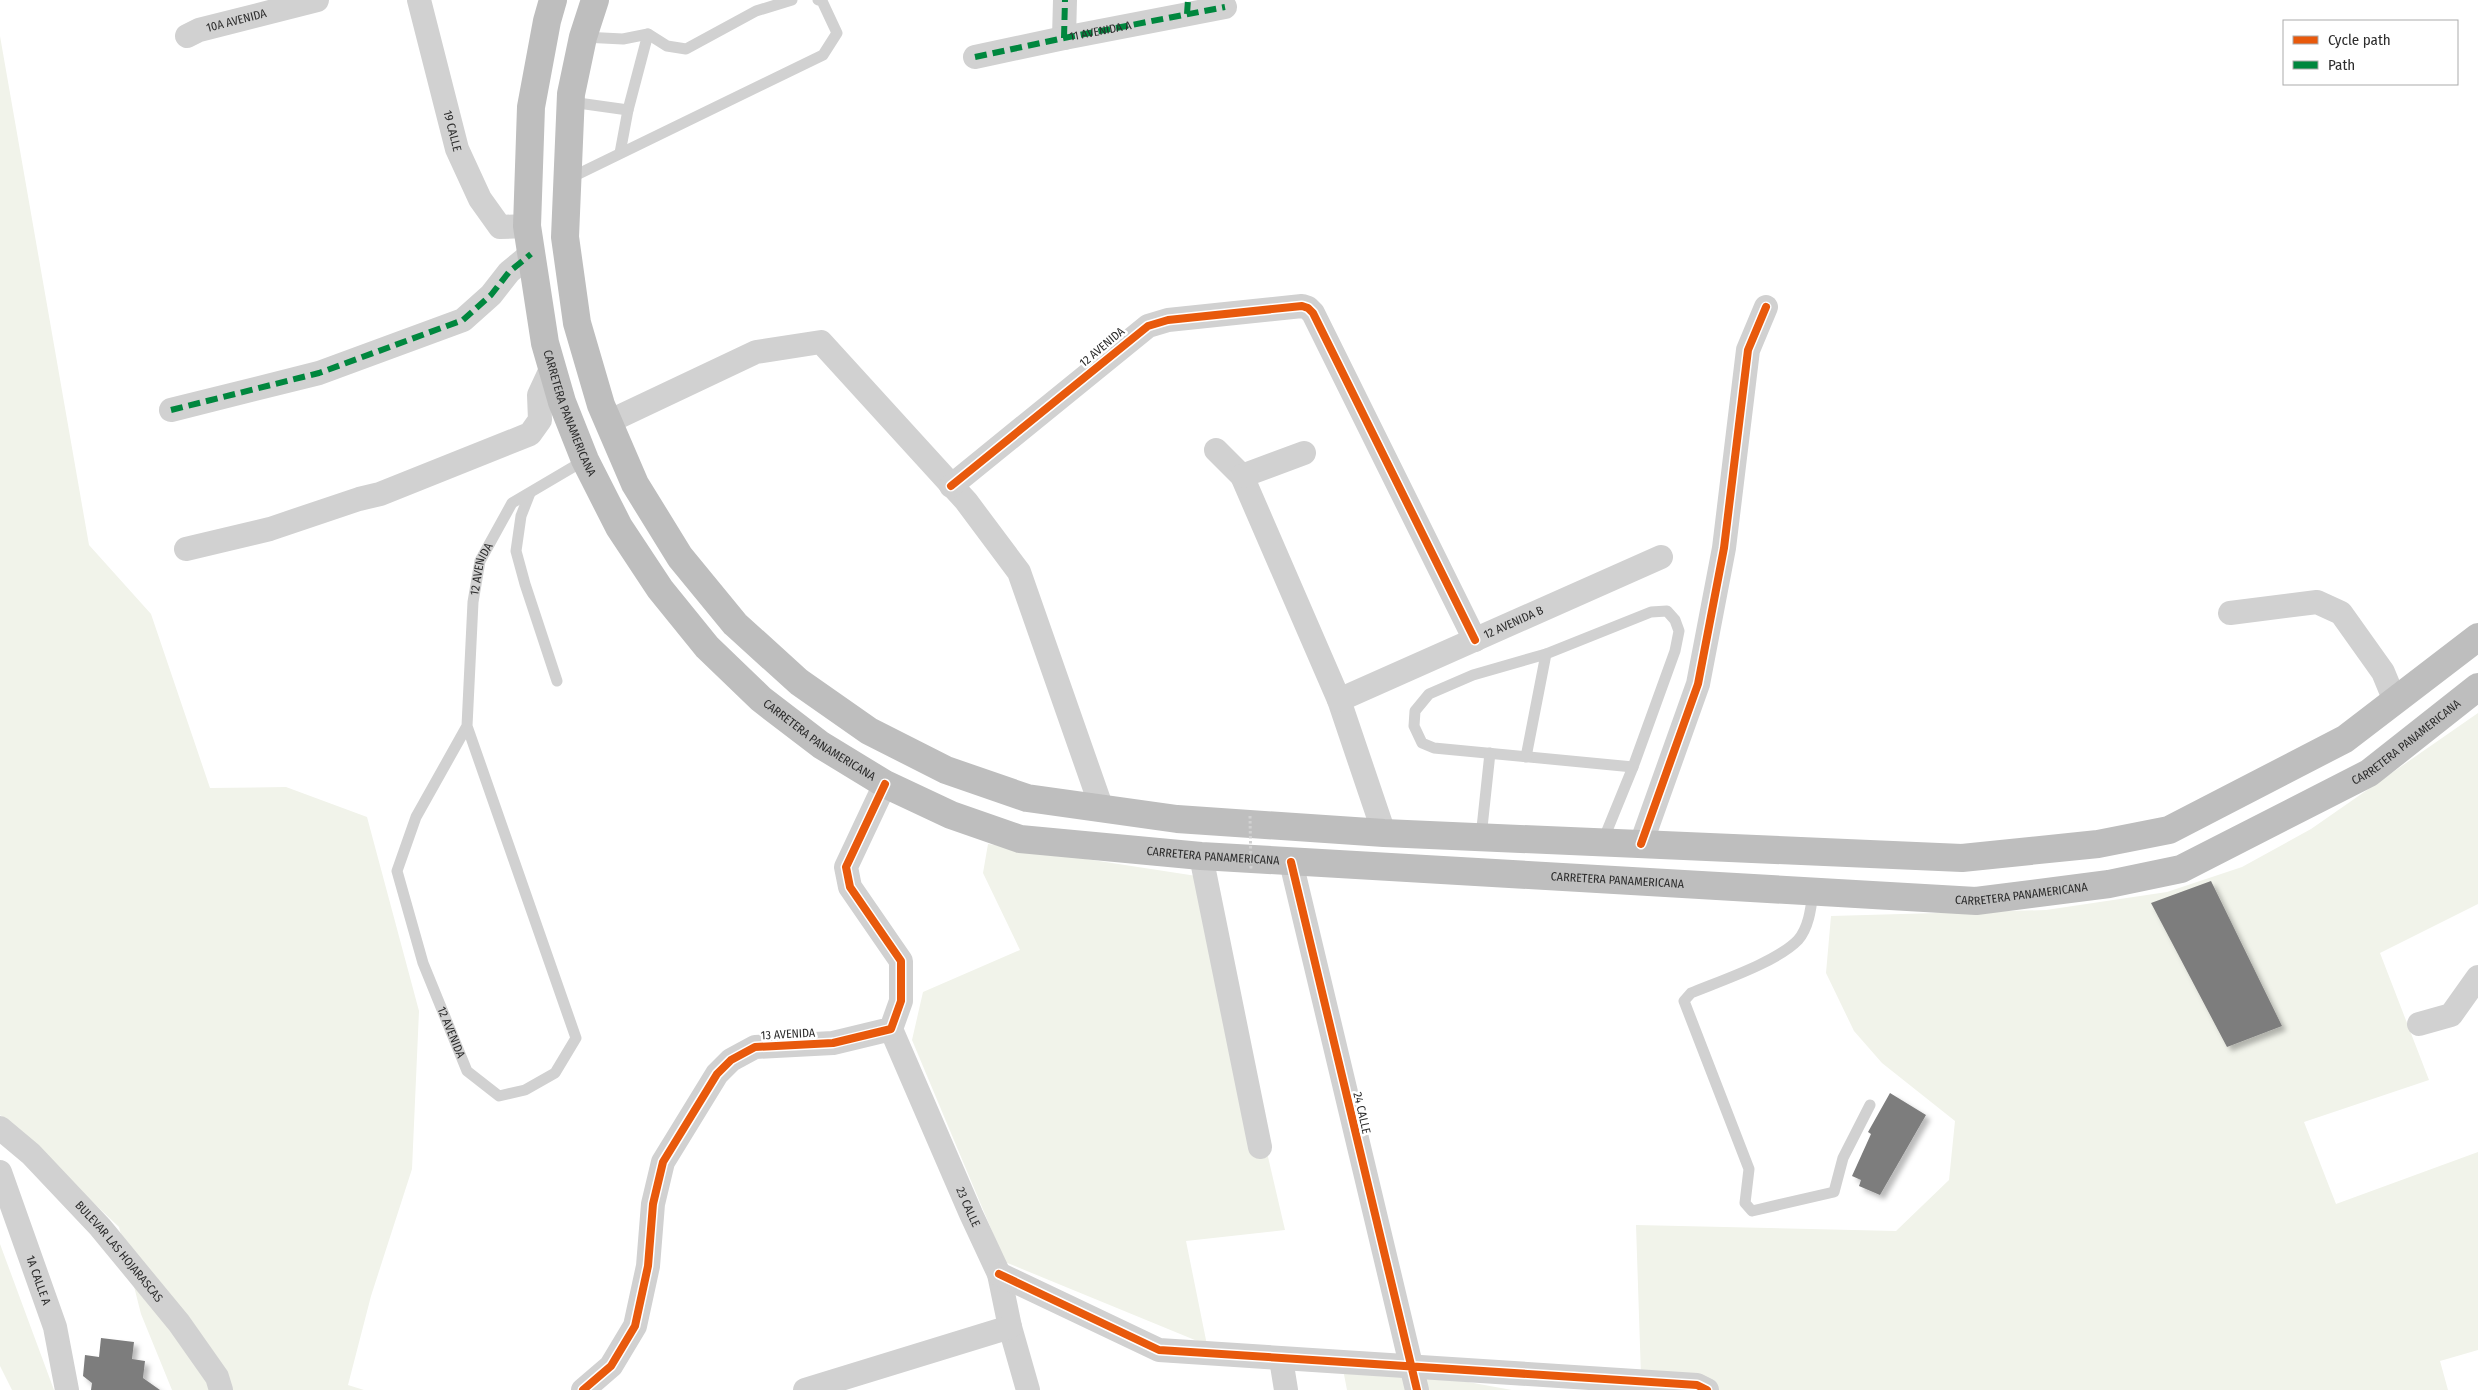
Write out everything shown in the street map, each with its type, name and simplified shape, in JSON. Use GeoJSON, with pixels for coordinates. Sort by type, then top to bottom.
{"type":"FeatureCollection","features":[{"type":"Feature","properties":{"kind":"highway","name":"CARRETERA PANAMERICANA"},"geometry":{"type":"LineString","coordinates":[[553,0],[547,21],[531,107],[527,226],[545,343],[562,402],[585,460],[629,542],[660,590],[708,647],[776,711],[821,745],[884,784],[951,816],[1020,839],[1201,856],[1976,901],[2109,884],[2181,869],[2369,773],[2478,687]]}},
{"type":"Feature","properties":{"kind":"highway"},"geometry":{"type":"LineString","coordinates":[[595,0],[583,37],[571,102],[564,237],[577,323],[600,406],[635,484],[680,557],[735,624],[798,682],[869,731],[946,770],[1027,798],[1177,819],[1602,843],[1962,858],[2098,844],[2169,830],[2345,739],[2478,637]]}},
{"type":"Feature","properties":{"kind":"street","name":"10A AVENIDA"},"geometry":{"type":"LineString","coordinates":[[187,36],[199,30],[317,0]]}},
{"type":"Feature","properties":{"kind":"street","name":"19 CALLE"},"geometry":{"type":"LineString","coordinates":[[419,0],[457,149],[480,199],[500,227],[527,226]]}},
{"type":"Feature","properties":{"kind":"street"},"geometry":{"type":"LineString","coordinates":[[1064,38],[1065,0]]}},
{"type":"Feature","properties":{"kind":"street","name":"11 AVENIDA A"},"geometry":{"type":"LineString","coordinates":[[975,57],[1064,38],[1188,7],[1225,7]]}},
{"type":"Feature","properties":{"kind":"street"},"geometry":{"type":"LineString","coordinates":[[171,410],[319,373],[463,320],[492,295],[509,272],[531,254]]}},
{"type":"Feature","properties":{"kind":"street","name":"12 AVENIDA"},"geometry":{"type":"LineString","coordinates":[[951,486],[1148,326],[1168,320],[1302,306],[1308,308],[1313,313],[1475,640]]}},
{"type":"Feature","properties":{"kind":"street"},"geometry":{"type":"LineString","coordinates":[[1641,844],[1698,684],[1724,548],[1748,350],[1766,308]]}},
{"type":"Feature","properties":{"kind":"street"},"geometry":{"type":"LineString","coordinates":[[608,422],[756,352],[820,342],[966,501],[1020,572],[1102,809]]}},
{"type":"Feature","properties":{"kind":"street"},"geometry":{"type":"LineString","coordinates":[[186,549],[270,529],[380,494],[530,434],[540,420],[539,395],[552,367]]}},
{"type":"Feature","properties":{"kind":"street"},"geometry":{"type":"LineString","coordinates":[[1216,450],[1242,476],[1339,700],[1384,832]]}},
{"type":"Feature","properties":{"kind":"street"},"geometry":{"type":"LineString","coordinates":[[1242,476],[1304,453]]}},
{"type":"Feature","properties":{"kind":"street","name":"12 AVENIDA B"},"geometry":{"type":"LineString","coordinates":[[1339,700],[1661,558]]}},
{"type":"Feature","properties":{"kind":"street"},"geometry":{"type":"LineString","coordinates":[[2230,612],[2317,602],[2341,613],[2383,672],[2395,701]]}},
{"type":"Feature","properties":{"kind":"street"},"geometry":{"type":"LineString","coordinates":[[884,784],[846,867],[850,887],[901,961],[901,1001],[891,1029]]}},
{"type":"Feature","properties":{"kind":"street"},"geometry":{"type":"LineString","coordinates":[[1201,856],[1260,1147]]}},
{"type":"Feature","properties":{"kind":"street","name":"24 CALLE"},"geometry":{"type":"LineString","coordinates":[[1291,862],[1414,1379]]}},
{"type":"Feature","properties":{"kind":"street"},"geometry":{"type":"LineString","coordinates":[[2419,1024],[2451,1015],[2478,977]]}},
{"type":"Feature","properties":{"kind":"street","name":"23 CALLE"},"geometry":{"type":"LineString","coordinates":[[891,1029],[970,1214],[999,1274],[1010,1327],[1028,1390]]}},
{"type":"Feature","properties":{"kind":"street","name":"13 AVENIDA"},"geometry":{"type":"LineString","coordinates":[[583,1390],[611,1366],[635,1326],[648,1266],[653,1204],[663,1162],[717,1074],[731,1060],[755,1047],[833,1042],[891,1029]]}},
{"type":"Feature","properties":{"kind":"street","name":"BULEVAR LAS HOJARASCAS"},"geometry":{"type":"LineString","coordinates":[[0,1128],[31,1154],[100,1227],[179,1323],[217,1376],[221,1390]]}},
{"type":"Feature","properties":{"kind":"street","name":"1A CALLE A"},"geometry":{"type":"LineString","coordinates":[[0,1172],[55,1327],[67,1390]]}},
{"type":"Feature","properties":{"kind":"street"},"geometry":{"type":"LineString","coordinates":[[999,1274],[1159,1350],[1281,1359],[1414,1379],[1697,1386],[1707,1390]]}},
{"type":"Feature","properties":{"kind":"street"},"geometry":{"type":"LineString","coordinates":[[805,1390],[1010,1327]]}},
{"type":"Feature","properties":{"kind":"street"},"geometry":{"type":"LineString","coordinates":[[1281,1359],[1286,1390]]}},
{"type":"Feature","properties":{"kind":"lane"},"geometry":{"type":"LineString","coordinates":[[583,37],[623,39],[648,34],[668,46],[686,49],[756,11],[792,0]]}},
{"type":"Feature","properties":{"kind":"lane"},"geometry":{"type":"LineString","coordinates":[[568,179],[823,55],[837,33],[822,1],[818,0]]}},
{"type":"Feature","properties":{"kind":"lane"},"geometry":{"type":"LineString","coordinates":[[620,153],[628,110],[648,34]]}},
{"type":"Feature","properties":{"kind":"lane"},"geometry":{"type":"LineString","coordinates":[[571,102],[628,110]]}},
{"type":"Feature","properties":{"kind":"lane","name":"12 AVENIDA"},"geometry":{"type":"LineString","coordinates":[[467,726],[416,817],[397,871],[423,963],[467,1070],[499,1096],[525,1090],[555,1073],[576,1038],[467,726],[473,602],[480,561],[512,504],[585,460]]}},
{"type":"Feature","properties":{"kind":"lane"},"geometry":{"type":"LineString","coordinates":[[530,493],[521,516],[516,551],[525,584],[558,681]]}},
{"type":"Feature","properties":{"kind":"lane"},"geometry":{"type":"LineString","coordinates":[[1602,843],[1633,767],[1674,651],[1679,630],[1675,620],[1667,611],[1651,612],[1546,654],[1474,675],[1429,694],[1415,710],[1414,726],[1422,743],[1434,748],[1633,767]]}},
{"type":"Feature","properties":{"kind":"lane"},"geometry":{"type":"LineString","coordinates":[[1526,757],[1546,654]]}},
{"type":"Feature","properties":{"kind":"lane"},"geometry":{"type":"LineString","coordinates":[[1481,837],[1490,753]]}},
{"type":"Feature","properties":{"kind":"lane"},"geometry":{"type":"LineString","coordinates":[[1813,892],[1805,929],[1798,939],[1784,950],[1691,993],[1684,1001],[1749,1169],[1745,1203],[1752,1210],[1834,1192],[1842,1158],[1870,1105]]}},
{"type":"Feature","properties":{"kind":"path"},"geometry":{"type":"LineString","coordinates":[[1250,816],[1251,871]]}},
{"type":"Feature","properties":{"kind":"shaded area"},"geometry":{"type":"Polygon","coordinates":[[[0,36],[89,545],[151,614],[210,788],[286,787],[367,817],[419,1011],[412,1169],[371,1296],[348,1385],[364,1390],[172,1390],[141,1314],[119,1227],[0,1115],[0,36]]]}},
{"type":"Feature","properties":{"kind":"shaded area"},"geometry":{"type":"Polygon","coordinates":[[[2478,713],[2478,904],[2380,953],[2429,1080],[2304,1122],[2336,1204],[2478,1152],[2478,1350],[2440,1361],[2448,1390],[1679,1390],[1641,1376],[1636,1225],[1896,1231],[1949,1180],[1955,1121],[1882,1063],[1854,1031],[1826,973],[1831,916],[2046,910],[2167,892],[2242,867],[2311,829],[2478,713]]]}},
{"type":"Feature","properties":{"kind":"shaded area"},"geometry":{"type":"Polygon","coordinates":[[[988,844],[1203,877],[1285,1230],[1186,1241],[1207,1345],[1005,1262],[912,1040],[923,992],[1020,950],[983,873],[988,844]]]}},
{"type":"Feature","properties":{"kind":"shaded area"},"geometry":{"type":"Polygon","coordinates":[[[0,1244],[54,1390],[12,1390],[0,1366],[0,1244]]]}},
{"type":"Feature","properties":{"kind":"shaded area"},"geometry":{"type":"Polygon","coordinates":[[[1341,1359],[1512,1390],[1347,1390],[1341,1359]]]}},
{"type":"Feature","properties":{"kind":"building"},"geometry":{"type":"Polygon","coordinates":[[[2211,881],[2282,1026],[2227,1047],[2151,903],[2211,881]]]}},
{"type":"Feature","properties":{"kind":"building"},"geometry":{"type":"Polygon","coordinates":[[[1890,1093],[1926,1115],[1880,1195],[1859,1186],[1861,1180],[1852,1176],[1871,1134],[1868,1132],[1890,1093]]]}},
{"type":"Feature","properties":{"kind":"building"},"geometry":{"type":"Polygon","coordinates":[[[101,1338],[134,1342],[132,1359],[145,1361],[143,1378],[160,1390],[91,1390],[92,1383],[83,1376],[85,1355],[99,1357],[101,1338]]]}},
{"type":"Feature","properties":{"kind":"marked path"},"geometry":{"type":"LineString","coordinates":[[1064,38],[1065,0]]}},
{"type":"Feature","properties":{"kind":"marked path"},"geometry":{"type":"LineString","coordinates":[[1187,14],[1188,0]]}},
{"type":"Feature","properties":{"kind":"marked path"},"geometry":{"type":"LineString","coordinates":[[975,57],[1225,7]]}},
{"type":"Feature","properties":{"kind":"marked path"},"geometry":{"type":"LineString","coordinates":[[171,410],[319,373],[463,320],[491,295],[509,272],[531,254]]}},
{"type":"Feature","properties":{"kind":"cycle path"},"geometry":{"type":"LineString","coordinates":[[951,486],[1148,326],[1168,320],[1302,306],[1308,308],[1313,313],[1475,640]]}},
{"type":"Feature","properties":{"kind":"cycle path"},"geometry":{"type":"LineString","coordinates":[[1641,844],[1698,684],[1724,548],[1748,350],[1766,307]]}},
{"type":"Feature","properties":{"kind":"cycle path"},"geometry":{"type":"LineString","coordinates":[[583,1390],[611,1366],[635,1326],[648,1266],[653,1204],[663,1162],[717,1074],[731,1060],[755,1047],[833,1043],[891,1029],[901,1001],[901,961],[850,887],[846,867],[885,784]]}},
{"type":"Feature","properties":{"kind":"cycle path"},"geometry":{"type":"LineString","coordinates":[[1291,862],[1417,1390]]}},
{"type":"Feature","properties":{"kind":"cycle path"},"geometry":{"type":"LineString","coordinates":[[999,1274],[1159,1350],[1697,1385],[1707,1390]]}}]}
